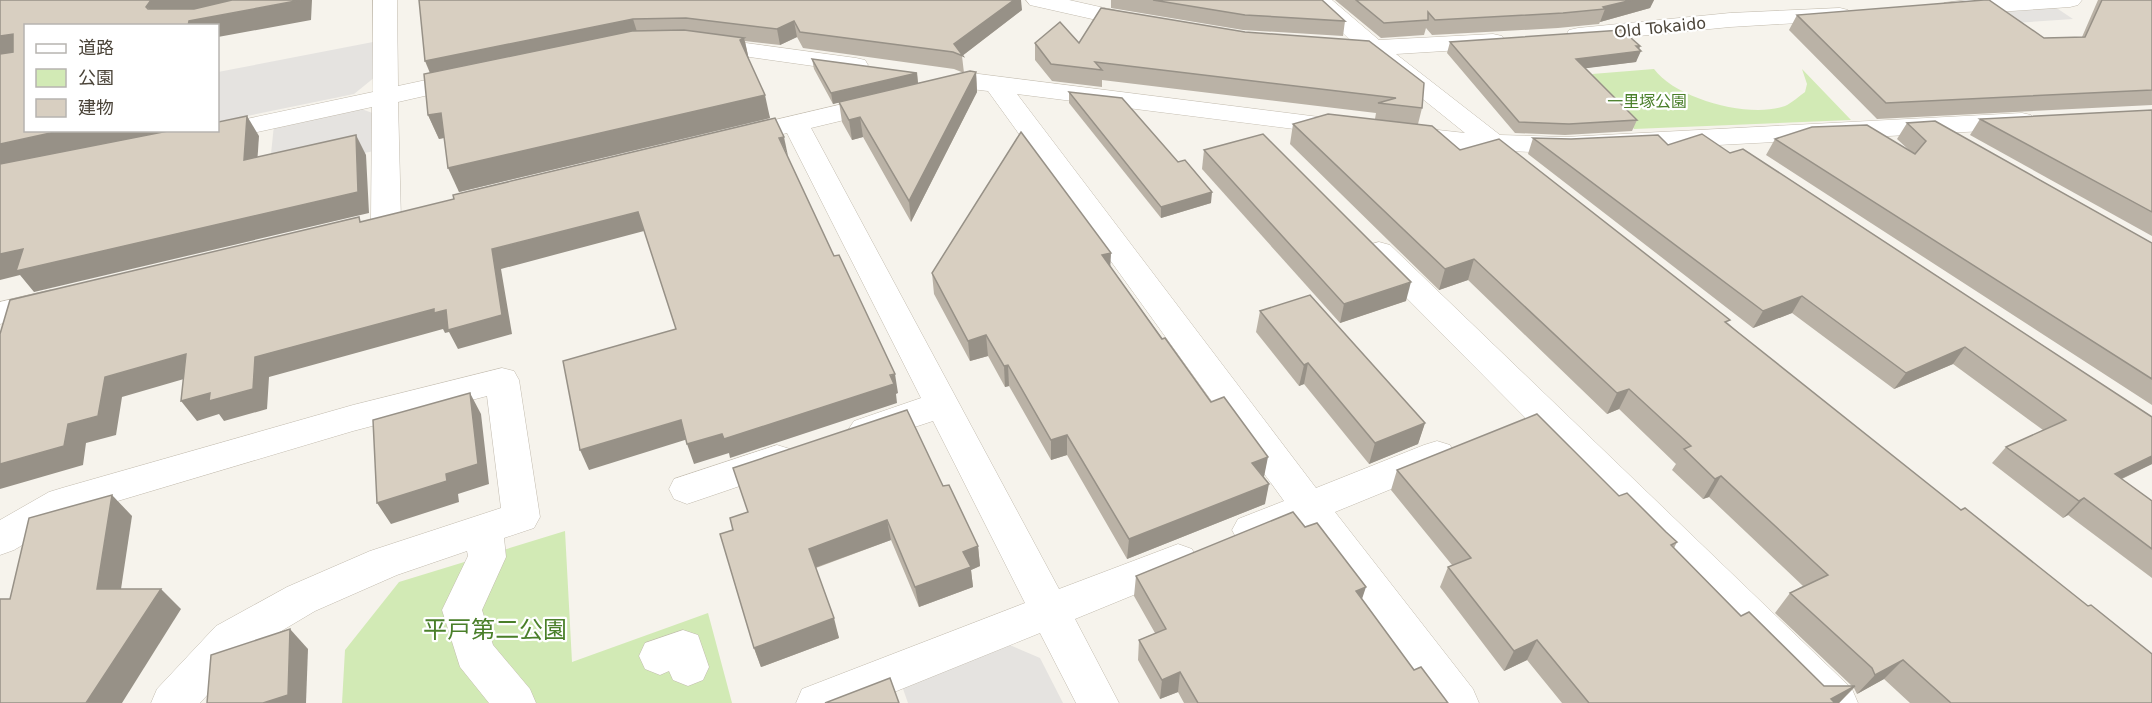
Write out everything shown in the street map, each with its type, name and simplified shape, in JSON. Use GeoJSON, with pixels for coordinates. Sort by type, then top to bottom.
{"type":"FeatureCollection","features":[{"type":"Feature","properties":{"kind":"street"},"geometry":{"type":"LineString","coordinates":[[385,0],[387,221]]}},
{"type":"Feature","properties":{"kind":"street"},"geometry":{"type":"LineString","coordinates":[[1038,0],[1126,21],[1161,26]]}},
{"type":"Feature","properties":{"kind":"street"},"geometry":{"type":"LineString","coordinates":[[1318,0],[1374,48],[1531,172]]}},
{"type":"Feature","properties":{"kind":"street"},"geometry":{"type":"LineString","coordinates":[[1704,23],[1755,5],[1762,0]]}},
{"type":"Feature","properties":{"kind":"street"},"geometry":{"type":"LineString","coordinates":[[1930,9],[2070,0]]}},
{"type":"Feature","properties":{"kind":"street","name":"Old Tokaido"},"geometry":{"type":"LineString","coordinates":[[1558,37],[1704,23],[1860,14]]}},
{"type":"Feature","properties":{"kind":"street"},"geometry":{"type":"LineString","coordinates":[[1341,46],[1374,48],[1512,40]]}},
{"type":"Feature","properties":{"kind":"street"},"geometry":{"type":"LineString","coordinates":[[679,43],[727,47],[878,68]]}},
{"type":"Feature","properties":{"kind":"street"},"geometry":{"type":"LineString","coordinates":[[913,73],[1242,115],[1493,143],[1565,145],[2044,120]]}},
{"type":"Feature","properties":{"kind":"street"},"geometry":{"type":"LineString","coordinates":[[187,139],[489,75]]}},
{"type":"Feature","properties":{"kind":"street"},"geometry":{"type":"LineString","coordinates":[[713,143],[983,83]]}},
{"type":"Feature","properties":{"kind":"street"},"geometry":{"type":"LineString","coordinates":[[983,83],[1458,703]]}},
{"type":"Feature","properties":{"kind":"street"},"geometry":{"type":"LineString","coordinates":[[1242,115],[1275,148]]}},
{"type":"Feature","properties":{"kind":"street"},"geometry":{"type":"LineString","coordinates":[[795,123],[1098,703]]}},
{"type":"Feature","properties":{"kind":"street"},"geometry":{"type":"LineString","coordinates":[[1930,126],[1970,149]]}},
{"type":"Feature","properties":{"kind":"street"},"geometry":{"type":"LineString","coordinates":[[1716,137],[1755,163]]}},
{"type":"Feature","properties":{"kind":"street"},"geometry":{"type":"LineString","coordinates":[[1358,231],[1507,426],[1837,703]]}},
{"type":"Feature","properties":{"kind":"street"},"geometry":{"type":"LineString","coordinates":[[0,313],[80,294]]}},
{"type":"Feature","properties":{"kind":"street"},"geometry":{"type":"LineString","coordinates":[[0,539],[62,503],[354,418],[502,380],[520,517],[384,563],[301,599],[231,639],[172,703]]}},
{"type":"Feature","properties":{"kind":"street"},"geometry":{"type":"LineString","coordinates":[[687,489],[942,404]]}},
{"type":"Feature","properties":{"kind":"street"},"geometry":{"type":"LineString","coordinates":[[817,703],[1507,426]]}},
{"type":"Feature","properties":{"kind":"street"},"geometry":{"type":"LineString","coordinates":[[484,530],[487,557],[462,610],[475,654],[527,702]]}},
{"type":"Feature","properties":{"kind":"green space","name":"一里塚公園"},"geometry":{"type":"Polygon","coordinates":[[[1654,69],[1665,80],[1696,97],[1715,104],[1753,110],[1785,106],[1805,92],[1807,84],[1802,69],[1851,120],[1634,129],[1592,74],[1654,69]]]}},
{"type":"Feature","properties":{"kind":"green space","name":"平戸第二公園"},"geometry":{"type":"Polygon","coordinates":[[[565,531],[572,662],[708,613],[732,703],[342,703],[345,650],[399,582],[565,531]]]}},
{"type":"Feature","properties":{"kind":"shaded area"},"geometry":{"type":"Polygon","coordinates":[[[2052,5],[2073,19],[1958,27],[1939,13],[2052,5]]]}},
{"type":"Feature","properties":{"kind":"shaded area"},"geometry":{"type":"Polygon","coordinates":[[[373,42],[375,77],[354,94],[219,122],[219,72],[373,42]]]}},
{"type":"Feature","properties":{"kind":"shaded area"},"geometry":{"type":"Polygon","coordinates":[[[359,108],[375,114],[374,151],[269,173],[274,125],[359,108]]]}},
{"type":"Feature","properties":{"kind":"shaded area"},"geometry":{"type":"Polygon","coordinates":[[[1005,643],[1040,658],[1063,703],[908,703],[902,686],[1005,643]]]}},
{"type":"Feature","properties":{"kind":"building"},"geometry":{"type":"Polygon","coordinates":[[[0,0],[151,0],[146,7],[148,9],[194,9],[232,0],[301,0],[189,21],[188,24],[24,24],[24,132],[55,132],[0,144],[0,54],[13,52],[13,34],[0,36],[0,0]]]}},
{"type":"Feature","properties":{"kind":"building"},"geometry":{"type":"Polygon","coordinates":[[[419,0],[1014,0],[954,44],[963,56],[953,52],[800,32],[794,21],[777,29],[686,18],[633,19],[425,61],[419,0]]]}},
{"type":"Feature","properties":{"kind":"building"},"geometry":{"type":"Polygon","coordinates":[[[1153,0],[1322,0],[1345,21],[1245,15],[1153,0]]]}},
{"type":"Feature","properties":{"kind":"building"},"geometry":{"type":"Polygon","coordinates":[[[1356,0],[1632,0],[1603,7],[1605,9],[1563,13],[1435,20],[1428,12],[1428,20],[1384,23],[1356,0]]]}},
{"type":"Feature","properties":{"kind":"building"},"geometry":{"type":"Polygon","coordinates":[[[1989,0],[2044,38],[2085,37],[2102,0],[2152,0],[2152,90],[1886,103],[1797,15],[1989,0]]]}},
{"type":"Feature","properties":{"kind":"building"},"geometry":{"type":"Polygon","coordinates":[[[1101,8],[1245,32],[1369,41],[1424,83],[1422,108],[1378,103],[1396,98],[1095,62],[1102,70],[1051,64],[1035,43],[1060,22],[1079,43],[1101,8]]]}},
{"type":"Feature","properties":{"kind":"building"},"geometry":{"type":"Polygon","coordinates":[[[684,30],[744,38],[740,40],[765,95],[448,168],[441,113],[428,115],[424,74],[632,31],[684,30]]]}},
{"type":"Feature","properties":{"kind":"building"},"geometry":{"type":"Polygon","coordinates":[[[1622,30],[1640,46],[1636,46],[1641,51],[1576,59],[1637,120],[1569,124],[1519,122],[1450,42],[1622,30]]]}},
{"type":"Feature","properties":{"kind":"building"},"geometry":{"type":"Polygon","coordinates":[[[812,59],[917,73],[831,93],[812,59]]]}},
{"type":"Feature","properties":{"kind":"building"},"geometry":{"type":"Polygon","coordinates":[[[970,71],[976,72],[909,201],[860,117],[849,120],[839,102],[970,71]]]}},
{"type":"Feature","properties":{"kind":"building"},"geometry":{"type":"Polygon","coordinates":[[[1069,92],[1122,98],[1178,162],[1185,160],[1212,192],[1161,207],[1069,92]]]}},
{"type":"Feature","properties":{"kind":"building"},"geometry":{"type":"Polygon","coordinates":[[[2152,110],[2152,212],[1980,119],[2152,110]]]}},
{"type":"Feature","properties":{"kind":"building"},"geometry":{"type":"Polygon","coordinates":[[[1328,114],[1432,126],[1460,150],[1499,139],[1730,320],[1725,322],[1961,510],[1965,508],[2152,654],[2152,703],[1951,703],[1903,660],[1875,675],[1872,668],[1790,593],[1828,575],[1721,476],[1715,479],[1684,449],[1691,446],[1629,389],[1617,393],[1474,259],[1445,269],[1293,124],[1328,114]]]}},
{"type":"Feature","properties":{"kind":"building"},"geometry":{"type":"Polygon","coordinates":[[[247,116],[244,160],[356,135],[358,192],[16,271],[23,249],[0,254],[0,164],[163,132],[219,132],[219,122],[247,116]]]}},
{"type":"Feature","properties":{"kind":"building"},"geometry":{"type":"Polygon","coordinates":[[[775,118],[784,137],[779,138],[834,256],[839,255],[895,374],[890,375],[894,384],[724,439],[722,434],[687,444],[681,420],[580,450],[563,361],[676,329],[638,212],[492,249],[502,315],[448,330],[446,310],[434,313],[434,309],[255,357],[253,389],[209,401],[210,393],[181,401],[186,354],[105,377],[98,416],[68,424],[64,446],[0,464],[0,334],[10,300],[359,217],[360,222],[454,199],[453,195],[775,118]]]}},
{"type":"Feature","properties":{"kind":"building"},"geometry":{"type":"Polygon","coordinates":[[[1935,121],[2152,243],[2152,379],[1775,139],[1812,127],[1867,125],[1915,154],[1926,141],[1907,123],[1935,121]]]}},
{"type":"Feature","properties":{"kind":"building"},"geometry":{"type":"Polygon","coordinates":[[[1021,132],[1111,253],[1102,255],[1162,339],[1165,338],[1211,402],[1224,397],[1268,457],[1252,463],[1269,484],[1129,539],[1067,435],[1051,440],[1008,365],[1004,366],[986,335],[968,341],[932,273],[1021,132]]]}},
{"type":"Feature","properties":{"kind":"building"},"geometry":{"type":"Polygon","coordinates":[[[1263,134],[1411,282],[1344,304],[1204,150],[1263,134]]]}},
{"type":"Feature","properties":{"kind":"building"},"geometry":{"type":"Polygon","coordinates":[[[1702,134],[1730,153],[1743,149],[2152,417],[2152,456],[2115,474],[2152,501],[2152,549],[2084,498],[2079,501],[2006,447],[2066,420],[1965,347],[1906,373],[1802,296],[1763,311],[1533,138],[1571,139],[1658,135],[1668,145],[1702,134]]]}},
{"type":"Feature","properties":{"kind":"building"},"geometry":{"type":"Polygon","coordinates":[[[1310,295],[1425,423],[1375,443],[1308,363],[1304,365],[1260,311],[1310,295]]]}},
{"type":"Feature","properties":{"kind":"building"},"geometry":{"type":"Polygon","coordinates":[[[470,393],[478,464],[446,474],[447,481],[377,503],[373,420],[470,393]]]}},
{"type":"Feature","properties":{"kind":"building"},"geometry":{"type":"Polygon","coordinates":[[[907,410],[943,486],[949,485],[978,546],[963,552],[971,567],[915,587],[887,520],[809,549],[834,618],[754,648],[720,534],[733,530],[730,518],[748,512],[733,468],[907,410]]]}},
{"type":"Feature","properties":{"kind":"building"},"geometry":{"type":"Polygon","coordinates":[[[1537,414],[1619,496],[1627,493],[1677,542],[1671,545],[1741,616],[1749,612],[1824,686],[1855,686],[1831,699],[1835,703],[1589,703],[1537,640],[1514,651],[1448,567],[1471,558],[1397,470],[1537,414]]]}},
{"type":"Feature","properties":{"kind":"building"},"geometry":{"type":"Polygon","coordinates":[[[112,495],[97,589],[161,589],[86,703],[0,703],[0,599],[10,599],[29,518],[112,495]]]}},
{"type":"Feature","properties":{"kind":"building"},"geometry":{"type":"Polygon","coordinates":[[[1293,512],[1305,527],[1317,523],[1366,587],[1356,591],[1414,670],[1421,667],[1448,703],[1198,703],[1180,672],[1162,680],[1139,640],[1166,629],[1136,576],[1293,512]]]}},
{"type":"Feature","properties":{"kind":"building"},"geometry":{"type":"Polygon","coordinates":[[[290,629],[288,695],[263,703],[207,703],[211,655],[290,629]]]}},
{"type":"Feature","properties":{"kind":"building"},"geometry":{"type":"Polygon","coordinates":[[[890,678],[899,703],[825,703],[890,678]]]}}]}
